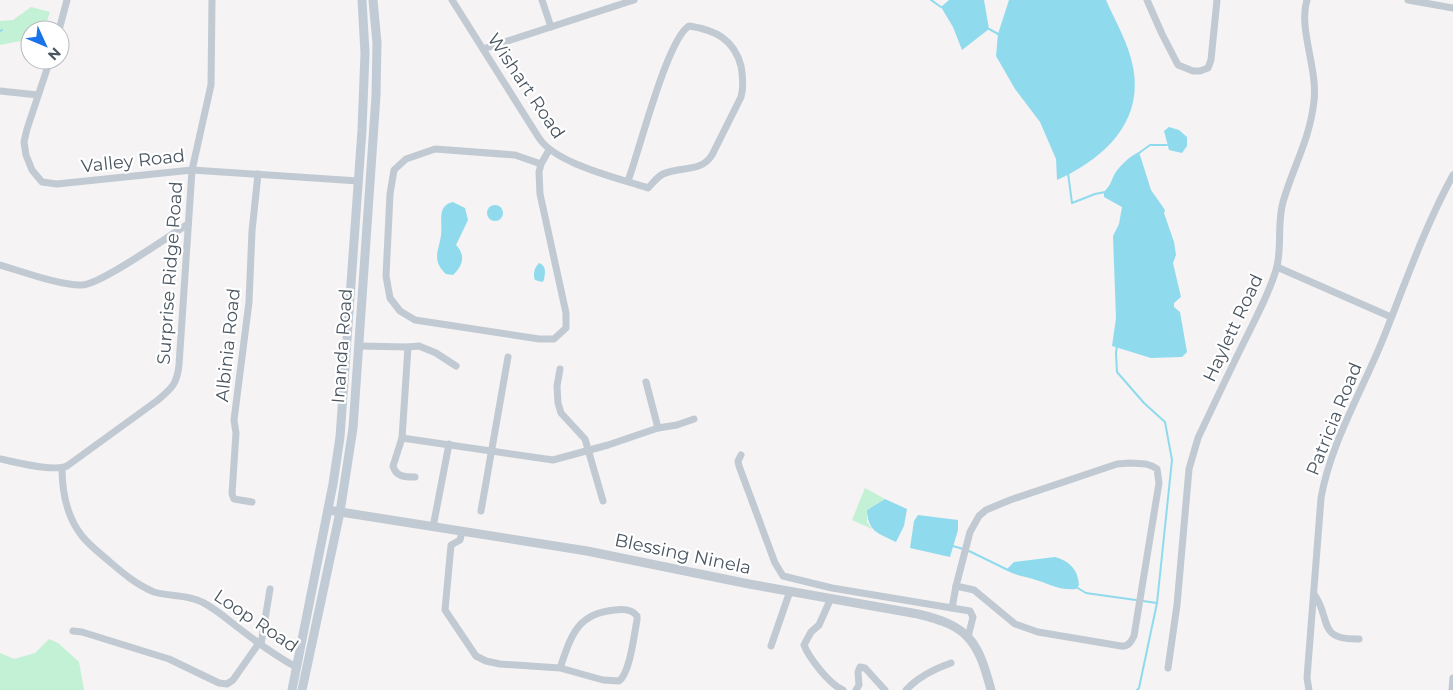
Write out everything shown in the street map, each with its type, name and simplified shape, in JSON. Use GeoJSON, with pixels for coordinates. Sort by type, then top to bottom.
{"type":"FeatureCollection","features":[{"type":"Feature","properties":{"kind":"main road","name":"Inanda Road"},"geometry":{"type":"LineString","coordinates":[[292,690],[340,444],[365,79],[362,0]]}},
{"type":"Feature","properties":{"kind":"main road","name":"Inanda Road"},"geometry":{"type":"LineString","coordinates":[[302,690],[340,512],[351,441],[376,96],[377,43],[373,0]]}},
{"type":"Feature","properties":{"kind":"main road"},"geometry":{"type":"LineString","coordinates":[[340,444],[351,441]]}},
{"type":"Feature","properties":{"kind":"main road"},"geometry":{"type":"LineString","coordinates":[[306,614],[314,613],[322,592]]}},
{"type":"Feature","properties":{"kind":"street"},"geometry":{"type":"LineString","coordinates":[[62,20],[68,0]]}},
{"type":"Feature","properties":{"kind":"street","name":"Surprise Ridge Road"},"geometry":{"type":"LineString","coordinates":[[62,468],[80,459],[158,400],[176,382],[179,365],[192,170],[211,85],[212,0]]}},
{"type":"Feature","properties":{"kind":"street","name":"Wishart Road"},"geometry":{"type":"LineString","coordinates":[[452,0],[542,142],[549,150],[564,159],[648,188],[660,176],[666,173],[702,165],[709,160],[741,97],[744,84],[735,50],[728,42],[711,32],[689,26],[680,34],[658,87],[628,181]]}},
{"type":"Feature","properties":{"kind":"street"},"geometry":{"type":"LineString","coordinates":[[542,0],[551,27]]}},
{"type":"Feature","properties":{"kind":"street"},"geometry":{"type":"LineString","coordinates":[[483,49],[634,0]]}},
{"type":"Feature","properties":{"kind":"street"},"geometry":{"type":"LineString","coordinates":[[1147,0],[1177,63],[1186,69],[1200,71],[1208,68],[1211,60],[1216,0]]}},
{"type":"Feature","properties":{"kind":"street","name":"Haylett Road"},"geometry":{"type":"LineString","coordinates":[[1168,668],[1177,605],[1189,469],[1192,457],[1198,438],[1258,312],[1277,266],[1283,204],[1291,178],[1304,148],[1314,100],[1314,78],[1305,25],[1304,8],[1307,0]]}},
{"type":"Feature","properties":{"kind":"street"},"geometry":{"type":"LineString","coordinates":[[1408,0],[1453,8]]}},
{"type":"Feature","properties":{"kind":"street","name":"Valley Road"},"geometry":{"type":"LineString","coordinates":[[47,70],[24,142],[26,155],[32,170],[42,182],[57,184],[192,170],[358,182]]}},
{"type":"Feature","properties":{"kind":"street"},"geometry":{"type":"LineString","coordinates":[[0,91],[38,95]]}},
{"type":"Feature","properties":{"kind":"street"},"geometry":{"type":"LineString","coordinates":[[540,164],[515,155],[435,149],[406,159],[394,170],[390,194],[386,276],[390,298],[400,311],[415,320],[539,339],[554,339],[566,328],[566,313],[540,194],[540,164],[549,150]]}},
{"type":"Feature","properties":{"kind":"street","name":"Albinia Road"},"geometry":{"type":"LineString","coordinates":[[252,502],[234,499],[232,494],[236,433],[234,420],[249,302],[252,231],[258,174]]}},
{"type":"Feature","properties":{"kind":"street","name":"Patricia Road"},"geometry":{"type":"LineString","coordinates":[[1309,690],[1307,678],[1321,498],[1324,482],[1338,442],[1428,225],[1453,175]]}},
{"type":"Feature","properties":{"kind":"street"},"geometry":{"type":"LineString","coordinates":[[0,265],[69,284],[86,285],[110,273],[188,224]]}},
{"type":"Feature","properties":{"kind":"street"},"geometry":{"type":"LineString","coordinates":[[1277,266],[1391,317]]}},
{"type":"Feature","properties":{"kind":"street"},"geometry":{"type":"LineString","coordinates":[[359,346],[408,348],[419,346],[456,366]]}},
{"type":"Feature","properties":{"kind":"street"},"geometry":{"type":"LineString","coordinates":[[408,348],[402,438],[394,460],[394,469],[401,476],[415,477]]}},
{"type":"Feature","properties":{"kind":"street"},"geometry":{"type":"LineString","coordinates":[[481,511],[493,453],[508,357]]}},
{"type":"Feature","properties":{"kind":"street"},"geometry":{"type":"LineString","coordinates":[[560,369],[557,386],[558,403],[561,413],[584,439],[603,501]]}},
{"type":"Feature","properties":{"kind":"street"},"geometry":{"type":"LineString","coordinates":[[646,382],[658,428]]}},
{"type":"Feature","properties":{"kind":"street"},"geometry":{"type":"LineString","coordinates":[[402,438],[449,444],[493,453],[553,460],[694,419]]}},
{"type":"Feature","properties":{"kind":"street"},"geometry":{"type":"LineString","coordinates":[[433,527],[449,444]]}},
{"type":"Feature","properties":{"kind":"street"},"geometry":{"type":"LineString","coordinates":[[741,454],[738,461],[739,466],[774,563],[783,576],[832,588],[965,610],[973,614],[968,637]]}},
{"type":"Feature","properties":{"kind":"street"},"geometry":{"type":"LineString","coordinates":[[0,460],[62,468]]}},
{"type":"Feature","properties":{"kind":"street"},"geometry":{"type":"LineString","coordinates":[[952,608],[956,586],[973,524],[986,510],[1010,500],[1118,464],[1130,463],[1152,466],[1157,469],[1159,483],[1132,642],[1128,645],[1121,646],[1038,632],[1015,624],[974,590],[956,586]]}},
{"type":"Feature","properties":{"kind":"street","name":"Loop Road"},"geometry":{"type":"LineString","coordinates":[[62,468],[62,486],[65,501],[79,532],[117,568],[134,582],[150,590],[166,595],[190,598],[213,608],[260,644],[296,667]]}},
{"type":"Feature","properties":{"kind":"street","name":"Blessing Ninela"},"geometry":{"type":"LineString","coordinates":[[328,510],[587,551],[942,620],[968,637],[975,644],[984,662],[991,690]]}},
{"type":"Feature","properties":{"kind":"street"},"geometry":{"type":"LineString","coordinates":[[462,532],[460,540],[450,545],[444,608],[471,649],[479,657],[492,663],[560,668],[603,680],[618,681],[624,676],[637,616],[629,611],[616,610],[596,614],[585,620],[575,630],[560,668]]}},
{"type":"Feature","properties":{"kind":"street"},"geometry":{"type":"LineString","coordinates":[[73,631],[82,632],[166,658],[213,681],[223,684],[229,683],[260,644],[270,590]]}},
{"type":"Feature","properties":{"kind":"street"},"geometry":{"type":"LineString","coordinates":[[771,646],[790,591]]}},
{"type":"Feature","properties":{"kind":"street"},"geometry":{"type":"LineString","coordinates":[[1314,594],[1331,633],[1342,638],[1359,639]]}},
{"type":"Feature","properties":{"kind":"street"},"geometry":{"type":"LineString","coordinates":[[831,598],[819,625],[811,632],[804,646],[821,671],[838,688],[843,690]]}},
{"type":"Feature","properties":{"kind":"street"},"geometry":{"type":"LineString","coordinates":[[906,690],[915,681],[951,663]]}},
{"type":"Feature","properties":{"kind":"street"},"geometry":{"type":"LineString","coordinates":[[856,690],[859,685],[858,672],[860,667],[865,668],[885,690]]}},
{"type":"Feature","properties":{"kind":"street"},"geometry":{"type":"LineString","coordinates":[[1452,690],[1453,678]]}},
{"type":"Feature","properties":{"kind":"green space"},"geometry":{"type":"Polygon","coordinates":[[[31,7],[50,12],[47,20],[20,20],[20,41],[0,45],[0,21],[13,20],[31,7]]]}},
{"type":"Feature","properties":{"kind":"green space"},"geometry":{"type":"Polygon","coordinates":[[[865,488],[885,499],[867,510],[867,522],[872,529],[852,520],[865,488]]]}},
{"type":"Feature","properties":{"kind":"green space"},"geometry":{"type":"Polygon","coordinates":[[[49,639],[58,643],[79,662],[84,690],[0,690],[0,653],[14,659],[35,653],[49,639]]]}},
{"type":"Feature","properties":{"kind":"water"},"geometry":{"type":"Polygon","coordinates":[[[949,0],[984,0],[989,29],[962,50],[953,27],[941,7],[949,0]]]}},
{"type":"Feature","properties":{"kind":"water"},"geometry":{"type":"Polygon","coordinates":[[[1009,0],[1106,0],[1131,58],[1135,87],[1132,105],[1126,122],[1104,150],[1090,161],[1057,180],[1056,159],[1040,122],[1015,89],[996,56],[998,34],[1009,0]]]}},
{"type":"Feature","properties":{"kind":"water"},"geometry":{"type":"Polygon","coordinates":[[[1169,127],[1179,130],[1187,137],[1187,146],[1182,153],[1169,150],[1164,131],[1169,127]]]}},
{"type":"Feature","properties":{"kind":"water"},"geometry":{"type":"Polygon","coordinates":[[[1139,152],[1151,190],[1165,210],[1164,213],[1174,242],[1176,255],[1173,263],[1181,297],[1174,303],[1174,307],[1180,312],[1187,352],[1182,357],[1151,358],[1112,346],[1116,318],[1113,236],[1119,224],[1122,207],[1104,197],[1104,192],[1119,168],[1139,152]]]}},
{"type":"Feature","properties":{"kind":"water"},"geometry":{"type":"Polygon","coordinates":[[[453,202],[465,208],[468,220],[456,245],[461,253],[462,260],[459,268],[453,275],[446,274],[441,269],[437,255],[441,235],[442,211],[444,207],[453,202]]]}},
{"type":"Feature","properties":{"kind":"water"},"geometry":{"type":"Polygon","coordinates":[[[495,205],[503,213],[495,221],[487,213],[495,205]]]}},
{"type":"Feature","properties":{"kind":"water"},"geometry":{"type":"Polygon","coordinates":[[[539,263],[545,270],[542,282],[534,278],[535,269],[539,263]]]}},
{"type":"Feature","properties":{"kind":"water"},"geometry":{"type":"Polygon","coordinates":[[[885,499],[907,509],[904,526],[896,542],[879,534],[869,523],[867,510],[885,499]]]}},
{"type":"Feature","properties":{"kind":"water"},"geometry":{"type":"Polygon","coordinates":[[[918,515],[958,520],[958,530],[950,557],[910,548],[914,521],[918,515]]]}},
{"type":"Feature","properties":{"kind":"water"},"geometry":{"type":"Polygon","coordinates":[[[1055,557],[1065,561],[1075,571],[1079,585],[1076,589],[1059,588],[1006,570],[1014,562],[1055,557]]]}},
{"type":"Feature","properties":{"kind":"waterway"},"geometry":{"type":"LineString","coordinates":[[931,0],[941,7]]}},
{"type":"Feature","properties":{"kind":"waterway"},"geometry":{"type":"LineString","coordinates":[[989,29],[1000,35]]}},
{"type":"Feature","properties":{"kind":"waterway"},"geometry":{"type":"LineString","coordinates":[[1139,153],[1150,145],[1167,145]]}},
{"type":"Feature","properties":{"kind":"waterway"},"geometry":{"type":"LineString","coordinates":[[1068,173],[1072,203],[1105,192]]}},
{"type":"Feature","properties":{"kind":"waterway"},"geometry":{"type":"LineString","coordinates":[[1117,346],[1117,372],[1144,403],[1165,422],[1172,460],[1157,603],[1139,688],[1137,690]]}},
{"type":"Feature","properties":{"kind":"waterway"},"geometry":{"type":"LineString","coordinates":[[953,546],[963,549]]}},
{"type":"Feature","properties":{"kind":"waterway"},"geometry":{"type":"LineString","coordinates":[[967,550],[1008,570]]}},
{"type":"Feature","properties":{"kind":"waterway"},"geometry":{"type":"LineString","coordinates":[[1076,587],[1086,593],[1157,603]]}}]}
